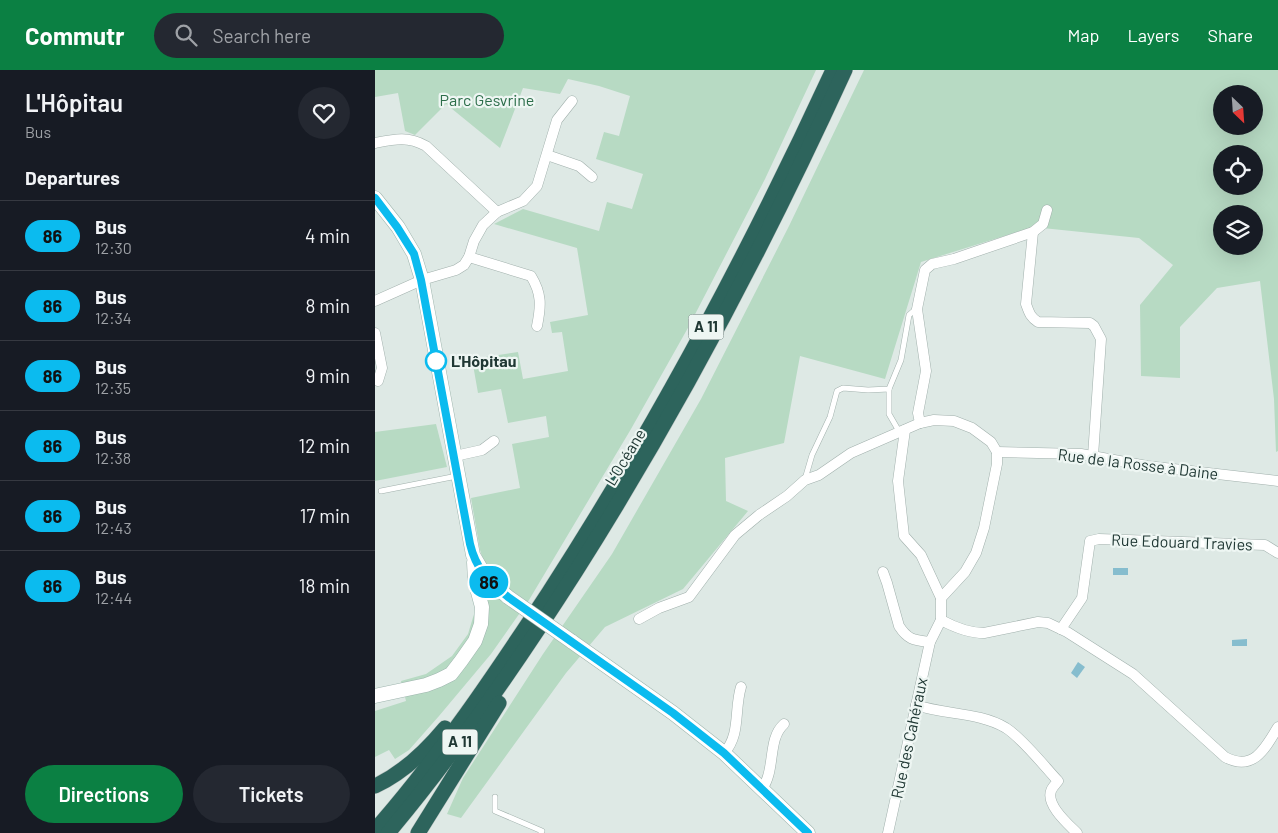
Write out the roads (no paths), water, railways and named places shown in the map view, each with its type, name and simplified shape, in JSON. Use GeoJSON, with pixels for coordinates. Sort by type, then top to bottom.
{"type":"FeatureCollection","features":[{"type":"Feature","properties":{"kind":"highway","name":"L’Océane"},"geometry":{"type":"LineString","coordinates":[[375,830],[438,753],[486,686],[578,546],[671,391],[755,233],[833,70]]}},
{"type":"Feature","properties":{"kind":"highway","name":"L’Océane"},"geometry":{"type":"LineString","coordinates":[[387,833],[451,754],[527,647],[615,508],[694,372],[763,242],[845,70]]}},
{"type":"Feature","properties":{"kind":"highway"},"geometry":{"type":"LineString","coordinates":[[418,833],[528,657],[527,647]]}},
{"type":"Feature","properties":{"kind":"highway"},"geometry":{"type":"LineString","coordinates":[[375,786],[412,763],[437,737],[471,695],[486,686]]}},
{"type":"Feature","properties":{"kind":"street"},"geometry":{"type":"LineString","coordinates":[[375,301],[421,280],[455,270],[463,265],[469,257],[474,241],[483,225],[497,212],[523,201],[537,186],[557,120],[572,101]]}},
{"type":"Feature","properties":{"kind":"street"},"geometry":{"type":"LineString","coordinates":[[375,143],[405,139],[416,140],[426,146],[497,212]]}},
{"type":"Feature","properties":{"kind":"street"},"geometry":{"type":"LineString","coordinates":[[547,155],[579,166],[592,177]]}},
{"type":"Feature","properties":{"kind":"street"},"geometry":{"type":"LineString","coordinates":[[375,198],[414,254],[421,280],[455,456],[470,544],[475,559],[493,585],[673,713],[724,753],[808,833]]}},
{"type":"Feature","properties":{"kind":"street"},"geometry":{"type":"LineString","coordinates":[[920,423],[918,413],[926,371],[917,309],[925,270],[932,264],[954,259],[1033,232],[1043,224],[1047,210]]}},
{"type":"Feature","properties":{"kind":"street"},"geometry":{"type":"LineString","coordinates":[[1033,232],[1026,304],[1029,314],[1038,322],[1090,323],[1094,326],[1101,339],[1093,456]]}},
{"type":"Feature","properties":{"kind":"street"},"geometry":{"type":"LineString","coordinates":[[469,257],[531,276],[538,287],[541,307],[537,326]]}},
{"type":"Feature","properties":{"kind":"street"},"geometry":{"type":"LineString","coordinates":[[375,333],[382,368],[378,381]]}},
{"type":"Feature","properties":{"kind":"street"},"geometry":{"type":"LineString","coordinates":[[639,619],[659,608],[689,597],[735,535],[805,480],[819,475],[851,453],[920,423],[934,420],[954,421],[972,428],[991,442],[997,452],[995,473],[984,528],[976,553],[965,572],[941,598],[921,555],[904,536],[898,481],[903,431]]}},
{"type":"Feature","properties":{"kind":"street"},"geometry":{"type":"LineString","coordinates":[[455,456],[482,450],[494,441]]}},
{"type":"Feature","properties":{"kind":"street","name":"Rue de la Rosse à Daine"},"geometry":{"type":"LineString","coordinates":[[997,452],[1072,453],[1147,466],[1278,481]]}},
{"type":"Feature","properties":{"kind":"street","name":"Rue Edouard Travies"},"geometry":{"type":"LineString","coordinates":[[1061,629],[1082,598],[1090,541],[1099,538],[1265,545],[1278,553]]}},
{"type":"Feature","properties":{"kind":"street"},"geometry":{"type":"LineString","coordinates":[[475,559],[474,574],[482,607]]}},
{"type":"Feature","properties":{"kind":"street"},"geometry":{"type":"LineString","coordinates":[[883,572],[899,626],[903,632],[911,639],[930,642]]}},
{"type":"Feature","properties":{"kind":"street"},"geometry":{"type":"LineString","coordinates":[[478,593],[493,585]]}},
{"type":"Feature","properties":{"kind":"street"},"geometry":{"type":"LineString","coordinates":[[375,696],[426,685],[451,674],[479,631],[482,607],[493,585]]}},
{"type":"Feature","properties":{"kind":"street","name":"Rue des Cahéraux"},"geometry":{"type":"LineString","coordinates":[[888,833],[930,642],[941,620],[941,598]]}},
{"type":"Feature","properties":{"kind":"street"},"geometry":{"type":"LineString","coordinates":[[941,620],[951,626],[975,633],[984,633],[1039,622],[1048,623],[1061,629],[1133,674],[1225,757],[1235,762],[1247,763],[1253,760],[1269,743],[1278,727]]}},
{"type":"Feature","properties":{"kind":"street"},"geometry":{"type":"LineString","coordinates":[[724,753],[731,744],[735,734],[737,701],[741,687]]}},
{"type":"Feature","properties":{"kind":"street"},"geometry":{"type":"LineString","coordinates":[[916,705],[983,719],[1007,729],[1058,781],[1050,792],[1051,801],[1058,813],[1077,833]]}},
{"type":"Feature","properties":{"kind":"street"},"geometry":{"type":"LineString","coordinates":[[762,789],[767,780],[777,730],[785,724]]}},
{"type":"Feature","properties":{"kind":"lane"},"geometry":{"type":"LineString","coordinates":[[903,431],[889,414],[889,389],[901,360],[909,315],[917,309]]}},
{"type":"Feature","properties":{"kind":"lane"},"geometry":{"type":"LineString","coordinates":[[805,480],[812,455],[830,417],[837,390],[843,388],[889,389]]}},
{"type":"Feature","properties":{"kind":"lane"},"geometry":{"type":"LineString","coordinates":[[381,491],[458,475]]}},
{"type":"Feature","properties":{"kind":"lane"},"geometry":{"type":"LineString","coordinates":[[495,797],[495,811],[542,831],[541,833]]}},
{"type":"Feature","properties":{"kind":"water"},"geometry":{"type":"Polygon","coordinates":[[[1113,568],[1128,568],[1128,575],[1113,575],[1113,568]]]}},
{"type":"Feature","properties":{"kind":"water"},"geometry":{"type":"Polygon","coordinates":[[[1247,639],[1247,646],[1232,646],[1232,640],[1247,639]]]}},
{"type":"Feature","properties":{"kind":"water"},"geometry":{"type":"Polygon","coordinates":[[[1078,662],[1085,667],[1077,678],[1071,673],[1078,662]]]}},
{"type":"Feature","properties":{"kind":"place","name":"L'Hôpitau"},"geometry":{"type":"Point","coordinates":[436,361]}},
{"type":"Feature","properties":{"kind":"park label","name":"Parc Gesvrine"},"geometry":{"type":"Point","coordinates":[487,100]}}]}
